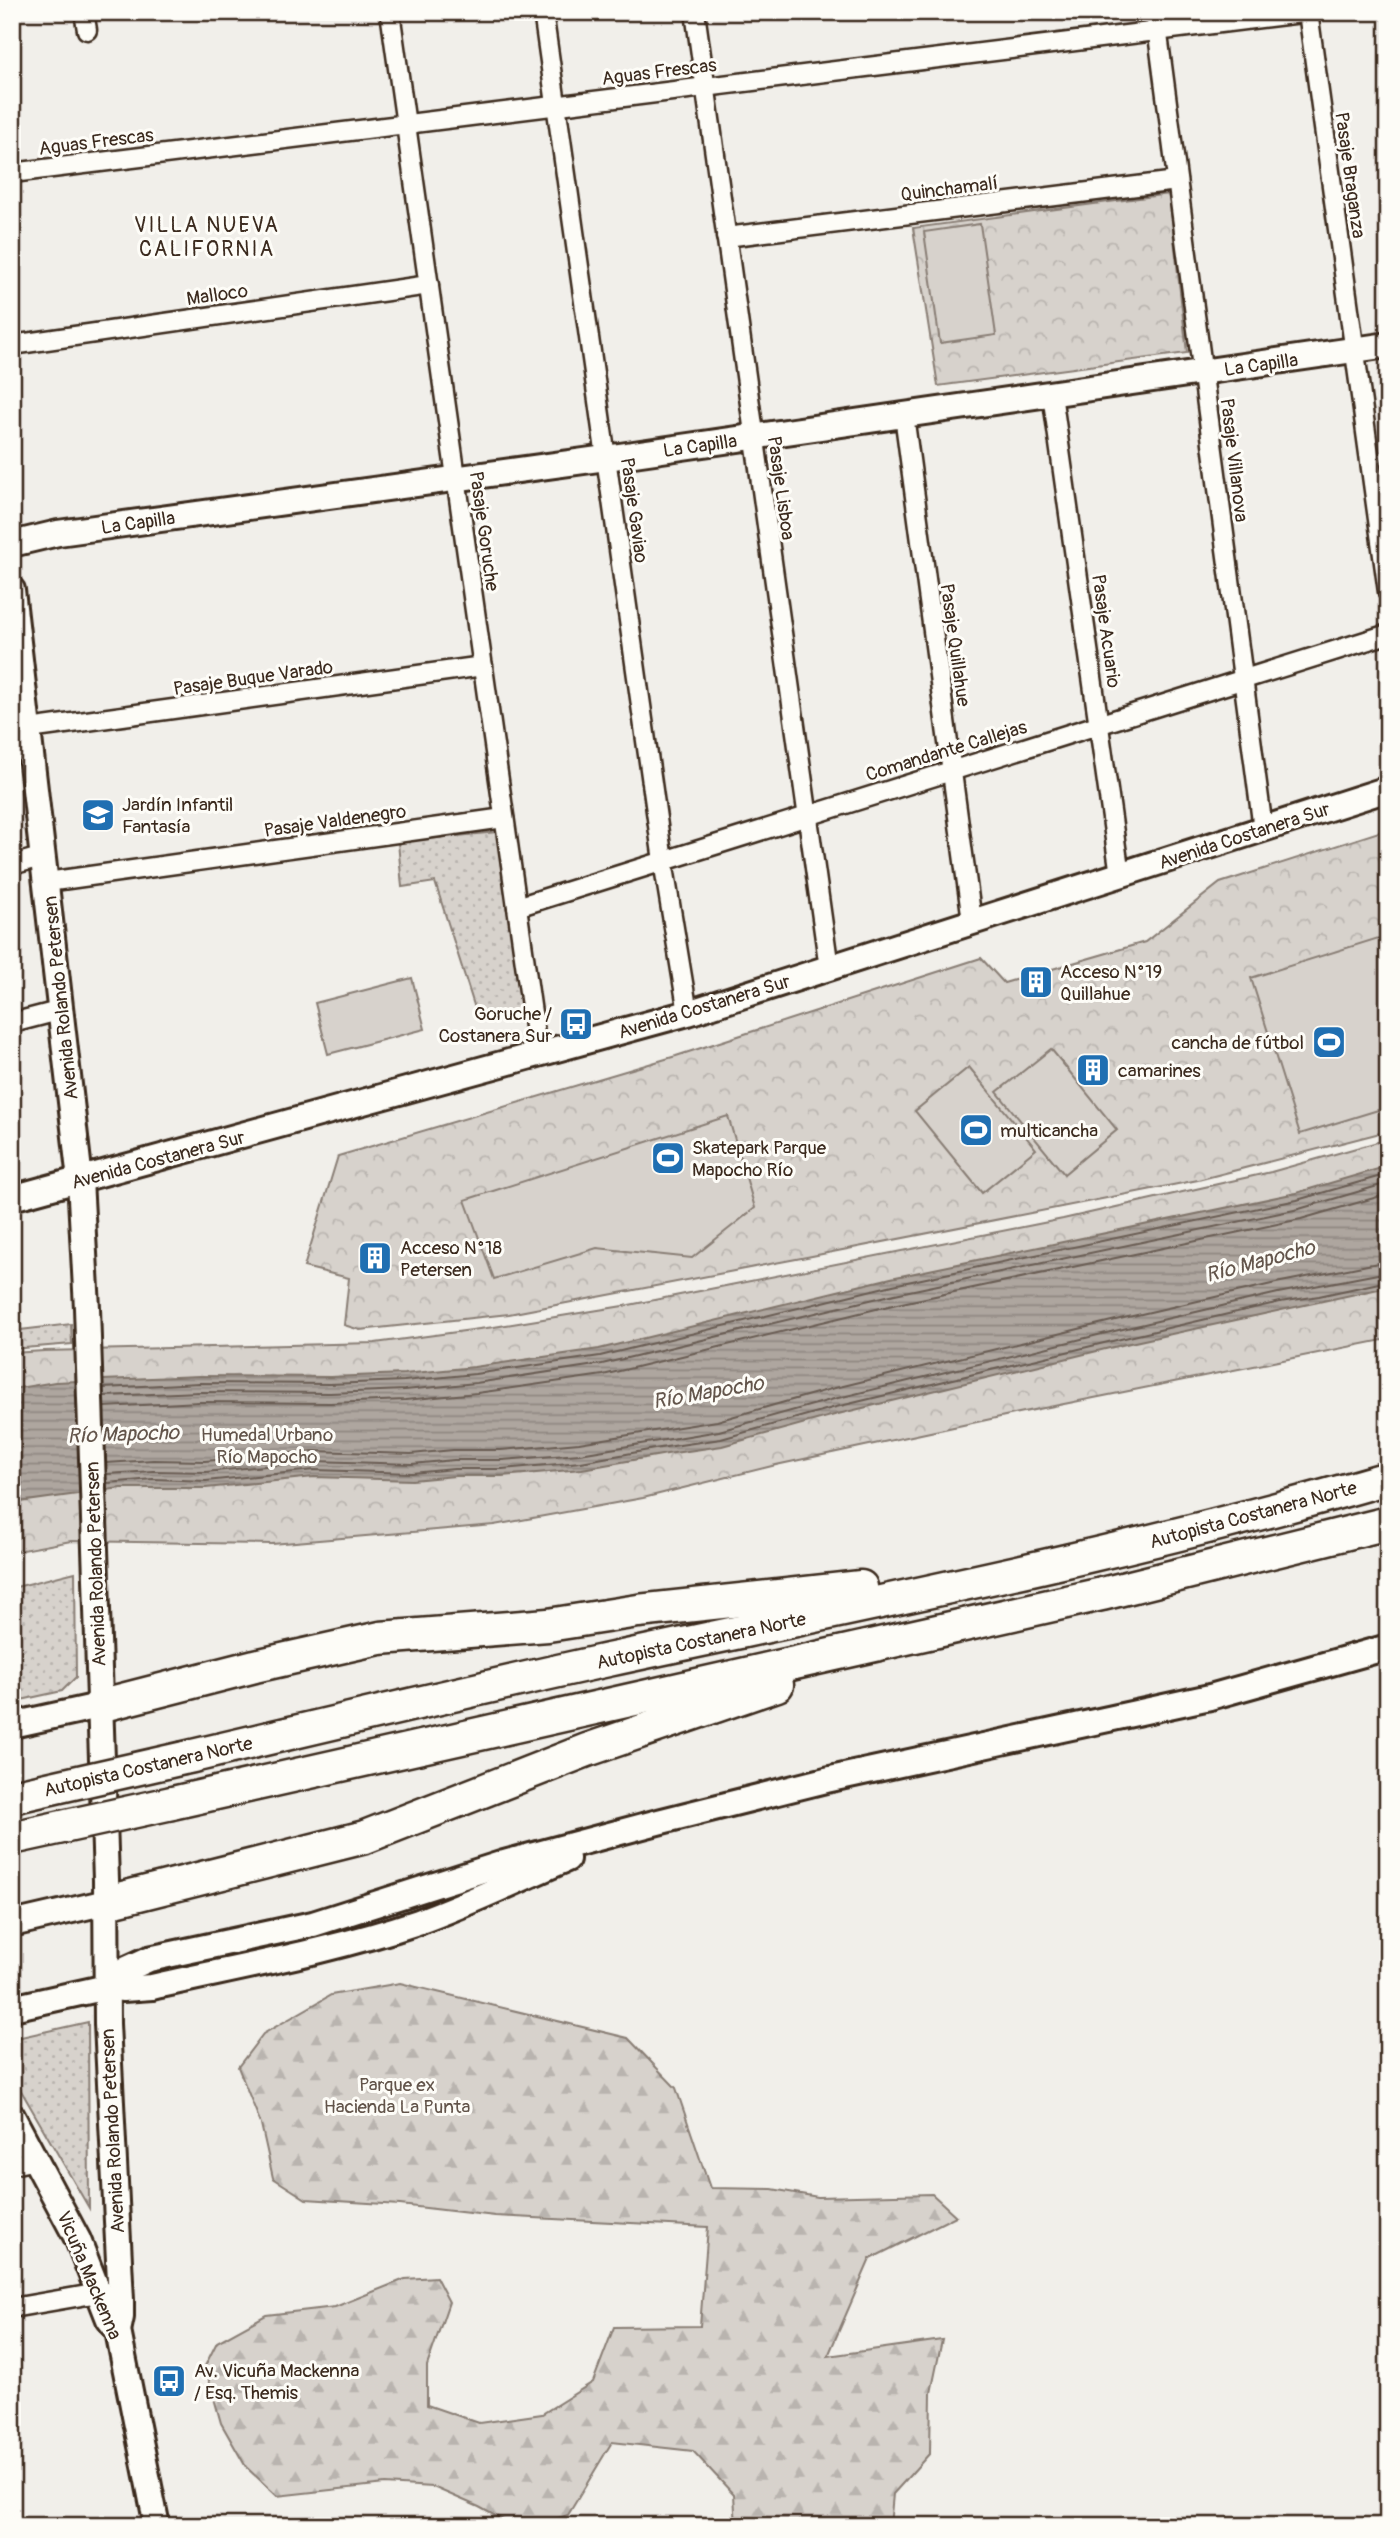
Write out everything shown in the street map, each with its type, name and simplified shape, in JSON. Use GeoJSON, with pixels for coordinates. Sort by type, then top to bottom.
{"type":"FeatureCollection","features":[{"type":"Feature","properties":{"kind":"highway","name":"Autopista Costanera Norte"},"geometry":{"type":"LineString","coordinates":[[12,1797],[603,1661],[992,1578],[1200,1529],[1388,1478]]}},
{"type":"Feature","properties":{"kind":"highway","name":"Autopista Costanera Norte"},"geometry":{"type":"LineString","coordinates":[[12,1838],[1141,1585],[1388,1523]]}},
{"type":"Feature","properties":{"kind":"highway"},"geometry":{"type":"LineString","coordinates":[[99,1706],[380,1638],[548,1626],[638,1611],[915,1581],[992,1578]]}},
{"type":"Feature","properties":{"kind":"highway"},"geometry":{"type":"LineString","coordinates":[[107,1902],[365,1837],[653,1726],[973,1622]]}},
{"type":"Feature","properties":{"kind":"street","name":"Pasaje Goruche"},"geometry":{"type":"LineString","coordinates":[[390,12],[538,1055]]}},
{"type":"Feature","properties":{"kind":"street","name":"Pasaje Gaviao"},"geometry":{"type":"LineString","coordinates":[[543,12],[663,861],[688,1013]]}},
{"type":"Feature","properties":{"kind":"street","name":"Pasaje Lisboa"},"geometry":{"type":"LineString","coordinates":[[695,12],[829,968]]}},
{"type":"Feature","properties":{"kind":"street","name":"Pasaje Villanova"},"geometry":{"type":"LineString","coordinates":[[1155,12],[1263,829]]}},
{"type":"Feature","properties":{"kind":"street","name":"Aguas Frescas"},"geometry":{"type":"LineString","coordinates":[[12,173],[1309,12]]}},
{"type":"Feature","properties":{"kind":"street","name":"Pasaje Braganza"},"geometry":{"type":"LineString","coordinates":[[1309,12],[1388,592]]}},
{"type":"Feature","properties":{"kind":"street","name":"Quinchamalí"},"geometry":{"type":"LineString","coordinates":[[726,237],[1177,181]]}},
{"type":"Feature","properties":{"kind":"street","name":"Malloco"},"geometry":{"type":"LineString","coordinates":[[12,345],[429,285]]}},
{"type":"Feature","properties":{"kind":"street","name":"La Capilla"},"geometry":{"type":"LineString","coordinates":[[12,544],[58,533],[606,458],[1388,345]]}},
{"type":"Feature","properties":{"kind":"street","name":"Pasaje Acuario"},"geometry":{"type":"LineString","coordinates":[[1052,394],[1120,875]]}},
{"type":"Feature","properties":{"kind":"street","name":"Pasaje Quillahue"},"geometry":{"type":"LineString","coordinates":[[904,415],[972,921]]}},
{"type":"Feature","properties":{"kind":"street","name":"Avenida Rolando Petersen"},"geometry":{"type":"LineString","coordinates":[[12,590],[23,715],[44,856],[80,1180],[88,1308],[107,1902],[107,1987],[121,2300],[118,2331]]}},
{"type":"Feature","properties":{"kind":"street","name":"Comandante Callejas"},"geometry":{"type":"LineString","coordinates":[[517,906],[1388,634]]}},
{"type":"Feature","properties":{"kind":"street","name":"Pasaje Buque Varado"},"geometry":{"type":"LineString","coordinates":[[23,715],[483,666]]}},
{"type":"Feature","properties":{"kind":"street","name":"Avenida Costanera Sur"},"geometry":{"type":"LineString","coordinates":[[12,1198],[688,1013],[1388,789]]}},
{"type":"Feature","properties":{"kind":"street","name":"Pasaje Valdenegro"},"geometry":{"type":"LineString","coordinates":[[47,882],[504,818]]}},
{"type":"Feature","properties":{"kind":"street"},"geometry":{"type":"LineString","coordinates":[[12,865],[44,856]]}},
{"type":"Feature","properties":{"kind":"street"},"geometry":{"type":"LineString","coordinates":[[12,1023],[62,1010]]}},
{"type":"Feature","properties":{"kind":"street"},"geometry":{"type":"LineString","coordinates":[[12,2008],[107,1987],[127,1969],[149,1959],[313,1924],[504,1863],[658,1822],[839,1777],[1210,1697],[1388,1647]]}},
{"type":"Feature","properties":{"kind":"street"},"geometry":{"type":"LineString","coordinates":[[12,1725],[99,1706]]}},
{"type":"Feature","properties":{"kind":"street"},"geometry":{"type":"LineString","coordinates":[[12,1924],[107,1902]]}},
{"type":"Feature","properties":{"kind":"street","name":"Vicuña Mackenna"},"geometry":{"type":"LineString","coordinates":[[12,2116],[24,2163],[78,2240],[110,2319],[118,2331],[157,2526]]}},
{"type":"Feature","properties":{"kind":"street"},"geometry":{"type":"LineString","coordinates":[[12,2308],[99,2292]]}},
{"type":"Feature","properties":{"kind":"green space"},"geometry":{"type":"Polygon","coordinates":[[[1169,194],[1187,353],[938,386],[913,228],[1169,194]]]}},
{"type":"Feature","properties":{"kind":"green space"},"geometry":{"type":"Polygon","coordinates":[[[980,224],[996,335],[940,343],[924,232],[980,224]]]}},
{"type":"Feature","properties":{"kind":"green space"},"geometry":{"type":"Polygon","coordinates":[[[1388,829],[1388,1131],[1198,1180],[509,1314],[360,1330],[344,1325],[349,1278],[304,1267],[338,1156],[676,1056],[981,958],[1004,983],[1145,942],[1220,883],[1388,829]]]}},
{"type":"Feature","properties":{"kind":"green space"},"geometry":{"type":"Polygon","coordinates":[[[497,832],[524,1009],[479,1021],[435,882],[402,887],[398,842],[497,832]]]}},
{"type":"Feature","properties":{"kind":"green space","name":"cancha de fútbol"},"geometry":{"type":"Polygon","coordinates":[[[1388,935],[1388,1107],[1300,1134],[1251,978],[1388,935]]]}},
{"type":"Feature","properties":{"kind":"green space"},"geometry":{"type":"Polygon","coordinates":[[[412,978],[425,1029],[328,1054],[315,1003],[412,978]]]}},
{"type":"Feature","properties":{"kind":"green space","name":"multicancha"},"geometry":{"type":"Polygon","coordinates":[[[1051,1049],[1117,1130],[1064,1174],[997,1092],[1051,1049]]]}},
{"type":"Feature","properties":{"kind":"green space","name":"multicancha"},"geometry":{"type":"Polygon","coordinates":[[[969,1067],[1036,1149],[982,1193],[915,1111],[969,1067]]]}},
{"type":"Feature","properties":{"kind":"green space","name":"Skatepark Parque Mapocho Río"},"geometry":{"type":"Polygon","coordinates":[[[728,1116],[755,1208],[692,1258],[597,1248],[494,1279],[465,1200],[728,1116]]]}},
{"type":"Feature","properties":{"kind":"green space","name":"Humedal Urbano Río Mapocho"},"geometry":{"type":"Polygon","coordinates":[[[1388,1139],[1388,1339],[1019,1413],[776,1465],[643,1498],[494,1525],[272,1544],[71,1541],[12,1552],[12,1353],[375,1343],[494,1327],[629,1305],[1063,1219],[1271,1172],[1388,1139]]]}},
{"type":"Feature","properties":{"kind":"green space"},"geometry":{"type":"Polygon","coordinates":[[[71,1324],[72,1344],[12,1349],[12,1331],[71,1324]]]}},
{"type":"Feature","properties":{"kind":"green space"},"geometry":{"type":"Polygon","coordinates":[[[75,1572],[76,1677],[62,1691],[12,1702],[12,1588],[75,1572]]]}},
{"type":"Feature","properties":{"kind":"green space","name":"Parque ex Hacienda La Punta"},"geometry":{"type":"Polygon","coordinates":[[[400,1983],[628,2038],[676,2088],[710,2188],[772,2189],[818,2197],[932,2194],[956,2216],[870,2259],[828,2356],[942,2340],[931,2393],[930,2453],[893,2494],[890,2526],[736,2526],[734,2495],[693,2451],[612,2442],[568,2515],[532,2526],[514,2526],[433,2487],[385,2484],[277,2496],[246,2467],[221,2423],[205,2366],[217,2342],[266,2315],[335,2307],[405,2279],[436,2277],[449,2302],[427,2366],[427,2405],[479,2423],[542,2414],[593,2382],[614,2327],[700,2326],[708,2227],[495,2216],[400,2205],[306,2199],[273,2178],[261,2124],[238,2067],[263,2034],[331,1995],[400,1983]]]}},
{"type":"Feature","properties":{"kind":"green space"},"geometry":{"type":"Polygon","coordinates":[[[88,2022],[89,2208],[12,2075],[12,2039],[88,2022]]]}},
{"type":"Feature","properties":{"kind":"water","name":"Río Mapocho"},"geometry":{"type":"Polygon","coordinates":[[[1388,1166],[1388,1287],[1130,1343],[838,1414],[722,1446],[582,1469],[412,1480],[314,1477],[206,1488],[121,1488],[12,1503],[12,1389],[55,1382],[199,1376],[330,1377],[404,1374],[599,1349],[891,1278],[1296,1193],[1388,1166]]]}},
{"type":"Feature","properties":{"kind":"place","name":"Jardín Infantil Fantasía"},"geometry":{"type":"Point","coordinates":[98,815]}},
{"type":"Feature","properties":{"kind":"place","name":"Acceso N°19 Quillahue"},"geometry":{"type":"Point","coordinates":[1036,982]}},
{"type":"Feature","properties":{"kind":"place","name":"Goruche / Costanera Sur"},"geometry":{"type":"Point","coordinates":[576,1024]}},
{"type":"Feature","properties":{"kind":"place","name":"cancha de fútbol"},"geometry":{"type":"Point","coordinates":[1329,1042]}},
{"type":"Feature","properties":{"kind":"place","name":"camarines"},"geometry":{"type":"Point","coordinates":[1093,1070]}},
{"type":"Feature","properties":{"kind":"place","name":"multicancha"},"geometry":{"type":"Point","coordinates":[976,1130]}},
{"type":"Feature","properties":{"kind":"place","name":"Skatepark Parque Mapocho Río"},"geometry":{"type":"Point","coordinates":[668,1158]}},
{"type":"Feature","properties":{"kind":"place","name":"Acceso N°18 Petersen"},"geometry":{"type":"Point","coordinates":[375,1258]}},
{"type":"Feature","properties":{"kind":"place","name":"Av. Vicuña Mackenna / Esq. Themis"},"geometry":{"type":"Point","coordinates":[169,2381]}},
{"type":"Feature","properties":{"kind":"district","name":"VILLA NUEVA CALIFORNIA"},"geometry":{"type":"Point","coordinates":[207,237]}}]}
